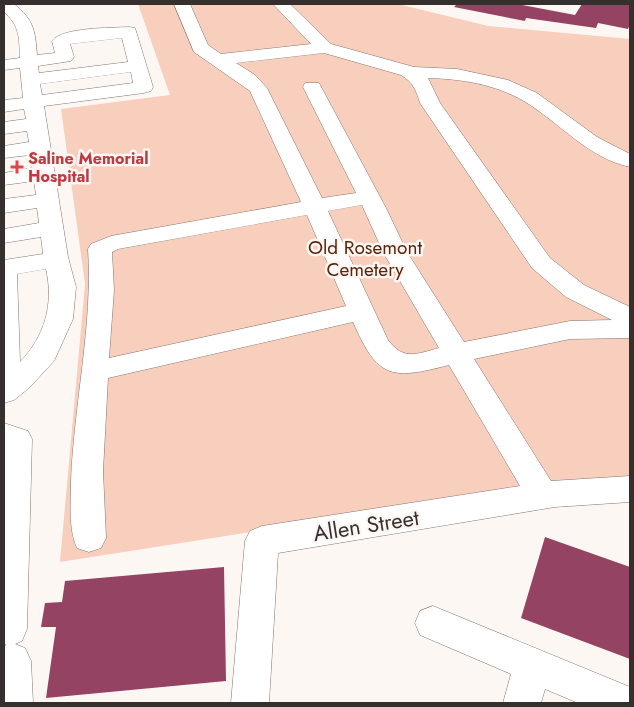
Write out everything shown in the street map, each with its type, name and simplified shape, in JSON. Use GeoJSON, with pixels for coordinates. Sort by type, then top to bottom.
{"type":"FeatureCollection","features":[{"type":"Feature","properties":{"kind":"street"},"geometry":{"type":"LineString","coordinates":[[182,4],[200,48],[248,79],[258,88],[376,344],[386,357],[398,364],[415,364],[570,330],[630,329]]}},
{"type":"Feature","properties":{"kind":"street"},"geometry":{"type":"LineString","coordinates":[[281,4],[324,48],[418,82],[447,74],[473,75],[503,83],[531,98],[585,138],[630,161]]}},
{"type":"Feature","properties":{"kind":"street"},"geometry":{"type":"LineString","coordinates":[[13,23],[37,124],[56,259],[63,287],[60,319],[44,354],[11,387],[4,361],[4,268],[56,259]]}},
{"type":"Feature","properties":{"kind":"street"},"geometry":{"type":"LineString","coordinates":[[4,65],[26,81],[138,66],[129,32],[75,36],[61,41],[65,57]]}},
{"type":"Feature","properties":{"kind":"street"},"geometry":{"type":"LineString","coordinates":[[114,50],[133,48]]}},
{"type":"Feature","properties":{"kind":"street"},"geometry":{"type":"LineString","coordinates":[[218,60],[324,48]]}},
{"type":"Feature","properties":{"kind":"street"},"geometry":{"type":"LineString","coordinates":[[4,106],[26,81],[65,57],[84,54]]}},
{"type":"Feature","properties":{"kind":"street"},"geometry":{"type":"LineString","coordinates":[[418,82],[466,158],[541,263],[575,291],[630,318]]}},
{"type":"Feature","properties":{"kind":"street"},"geometry":{"type":"LineString","coordinates":[[312,87],[369,196],[395,252],[543,496]]}},
{"type":"Feature","properties":{"kind":"street"},"geometry":{"type":"LineString","coordinates":[[4,128],[37,124]]}},
{"type":"Feature","properties":{"kind":"street"},"geometry":{"type":"LineString","coordinates":[[4,152],[40,147]]}},
{"type":"Feature","properties":{"kind":"street"},"geometry":{"type":"LineString","coordinates":[[4,179],[44,173]]}},
{"type":"Feature","properties":{"kind":"street"},"geometry":{"type":"LineString","coordinates":[[89,538],[86,504],[94,371],[102,282],[100,249],[111,243],[369,196]]}},
{"type":"Feature","properties":{"kind":"street"},"geometry":{"type":"LineString","coordinates":[[4,206],[48,200]]}},
{"type":"Feature","properties":{"kind":"street"},"geometry":{"type":"LineString","coordinates":[[4,236],[52,228]]}},
{"type":"Feature","properties":{"kind":"street"},"geometry":{"type":"LineString","coordinates":[[94,371],[361,311]]}},
{"type":"Feature","properties":{"kind":"street"},"geometry":{"type":"LineString","coordinates":[[4,435],[18,439],[11,645],[14,703]]}},
{"type":"Feature","properties":{"kind":"street","name":"Allen Street"},"geometry":{"type":"LineString","coordinates":[[250,703],[262,541],[543,496],[630,489]]}},
{"type":"Feature","properties":{"kind":"street"},"geometry":{"type":"LineString","coordinates":[[433,623],[624,703]]}},
{"type":"Feature","properties":{"kind":"street"},"geometry":{"type":"LineString","coordinates":[[522,703],[533,665]]}},
{"type":"Feature","properties":{"kind":"green space","name":"Old Rosemont Cemetery"},"geometry":{"type":"Polygon","coordinates":[[[138,4],[398,4],[488,26],[630,39],[630,481],[519,490],[60,562],[85,284],[61,109],[170,95],[138,4]]]}},
{"type":"Feature","properties":{"kind":"building"},"geometry":{"type":"Polygon","coordinates":[[[457,4],[517,4],[575,15],[582,4],[630,4],[630,24],[628,29],[598,23],[596,28],[526,18],[525,21],[454,7],[457,4]]]}},
{"type":"Feature","properties":{"kind":"building"},"geometry":{"type":"Polygon","coordinates":[[[545,537],[630,567],[630,659],[521,618],[545,537]]]}},
{"type":"Feature","properties":{"kind":"building"},"geometry":{"type":"Polygon","coordinates":[[[224,567],[226,681],[46,698],[56,627],[41,627],[45,603],[62,602],[65,581],[224,567]]]}},
{"type":"Feature","properties":{"kind":"place","name":"Saline Memorial Hospital"},"geometry":{"type":"Point","coordinates":[17,167]}}]}
